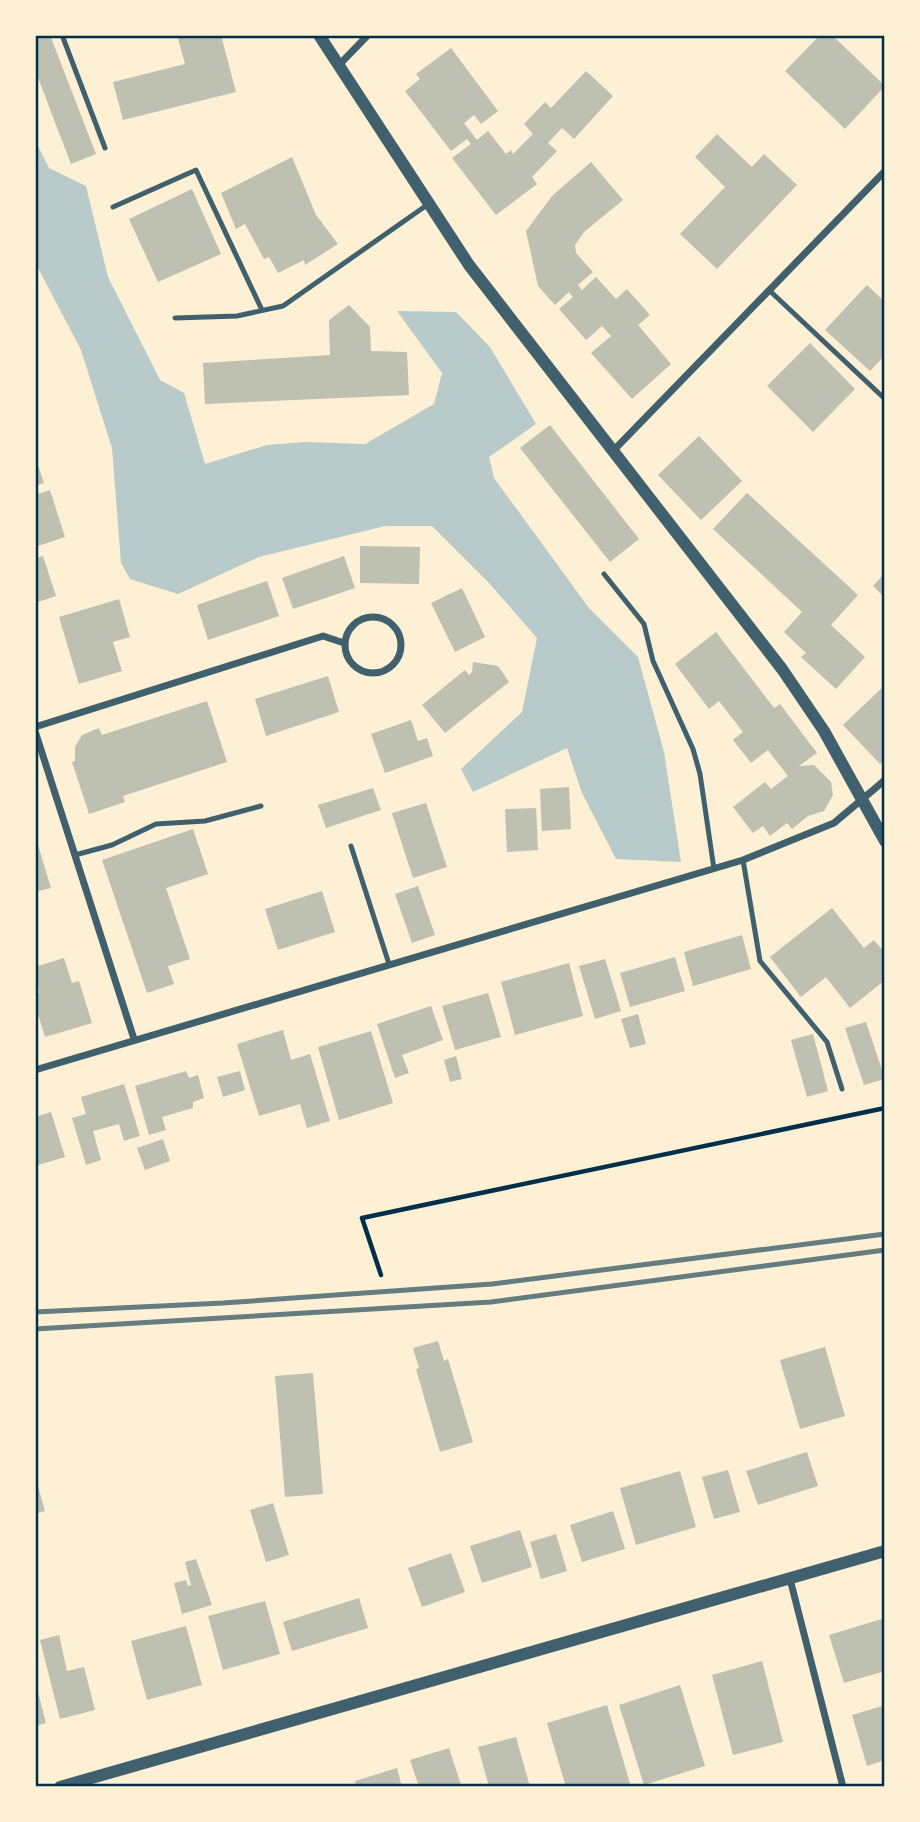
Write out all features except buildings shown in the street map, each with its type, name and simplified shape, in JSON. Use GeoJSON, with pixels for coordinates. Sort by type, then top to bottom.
{"type":"FeatureCollection","features":[{"type":"Feature","properties":{"kind":"street"},"geometry":{"type":"LineString","coordinates":[[319,35],[427,205],[469,265],[782,669],[824,731],[860,801],[885,841]]}},
{"type":"Feature","properties":{"kind":"street"},"geometry":{"type":"LineString","coordinates":[[338,66],[368,35]]}},
{"type":"Feature","properties":{"kind":"street"},"geometry":{"type":"LineString","coordinates":[[614,452],[885,171]]}},
{"type":"Feature","properties":{"kind":"street"},"geometry":{"type":"LineString","coordinates":[[367,617],[376,617],[393,625],[401,642],[400,651],[390,667],[374,673],[364,672],[349,661],[344,643],[351,626],[367,617]]}},
{"type":"Feature","properties":{"kind":"street"},"geometry":{"type":"LineString","coordinates":[[134,1039],[35,729],[323,636],[344,643]]}},
{"type":"Feature","properties":{"kind":"street"},"geometry":{"type":"LineString","coordinates":[[35,1070],[743,860],[834,822],[885,780]]}},
{"type":"Feature","properties":{"kind":"street"},"geometry":{"type":"LineString","coordinates":[[60,1787],[885,1551]]}},
{"type":"Feature","properties":{"kind":"street"},"geometry":{"type":"LineString","coordinates":[[790,1579],[842,1787]]}},
{"type":"Feature","properties":{"kind":"lane"},"geometry":{"type":"LineString","coordinates":[[62,35],[106,148]]}},
{"type":"Feature","properties":{"kind":"lane"},"geometry":{"type":"LineString","coordinates":[[113,207],[196,170],[262,310]]}},
{"type":"Feature","properties":{"kind":"lane"},"geometry":{"type":"LineString","coordinates":[[174,318],[237,316],[283,306],[427,205]]}},
{"type":"Feature","properties":{"kind":"lane"},"geometry":{"type":"LineString","coordinates":[[770,291],[885,399]]}},
{"type":"Feature","properties":{"kind":"lane"},"geometry":{"type":"LineString","coordinates":[[604,574],[644,624],[656,668],[693,748],[700,774],[714,869]]}},
{"type":"Feature","properties":{"kind":"lane"},"geometry":{"type":"LineString","coordinates":[[75,855],[112,845],[156,824],[205,821],[261,806]]}},
{"type":"Feature","properties":{"kind":"lane"},"geometry":{"type":"LineString","coordinates":[[351,846],[389,964]]}},
{"type":"Feature","properties":{"kind":"lane"},"geometry":{"type":"LineString","coordinates":[[743,860],[760,961],[827,1042],[842,1089]]}},
{"type":"Feature","properties":{"kind":"path"},"geometry":{"type":"LineString","coordinates":[[381,1275],[362,1218],[885,1108]]}},
{"type":"Feature","properties":{"kind":"shaded area"},"geometry":{"type":"Polygon","coordinates":[[[35,140],[49,168],[86,186],[108,277],[160,380],[184,393],[205,464],[267,445],[305,442],[365,444],[434,404],[442,373],[397,311],[456,312],[490,347],[536,424],[489,457],[494,478],[589,608],[638,657],[664,752],[681,862],[616,859],[582,793],[567,748],[473,792],[461,769],[522,712],[537,638],[489,583],[432,526],[385,526],[259,557],[178,594],[130,579],[121,563],[112,448],[81,350],[35,262],[35,140]]]}},
{"type":"Feature","properties":{"kind":"railway"},"geometry":{"type":"LineString","coordinates":[[35,1312],[223,1303],[492,1284],[885,1234]]}},
{"type":"Feature","properties":{"kind":"railway"},"geometry":{"type":"LineString","coordinates":[[35,1329],[491,1302],[885,1250]]}}]}
